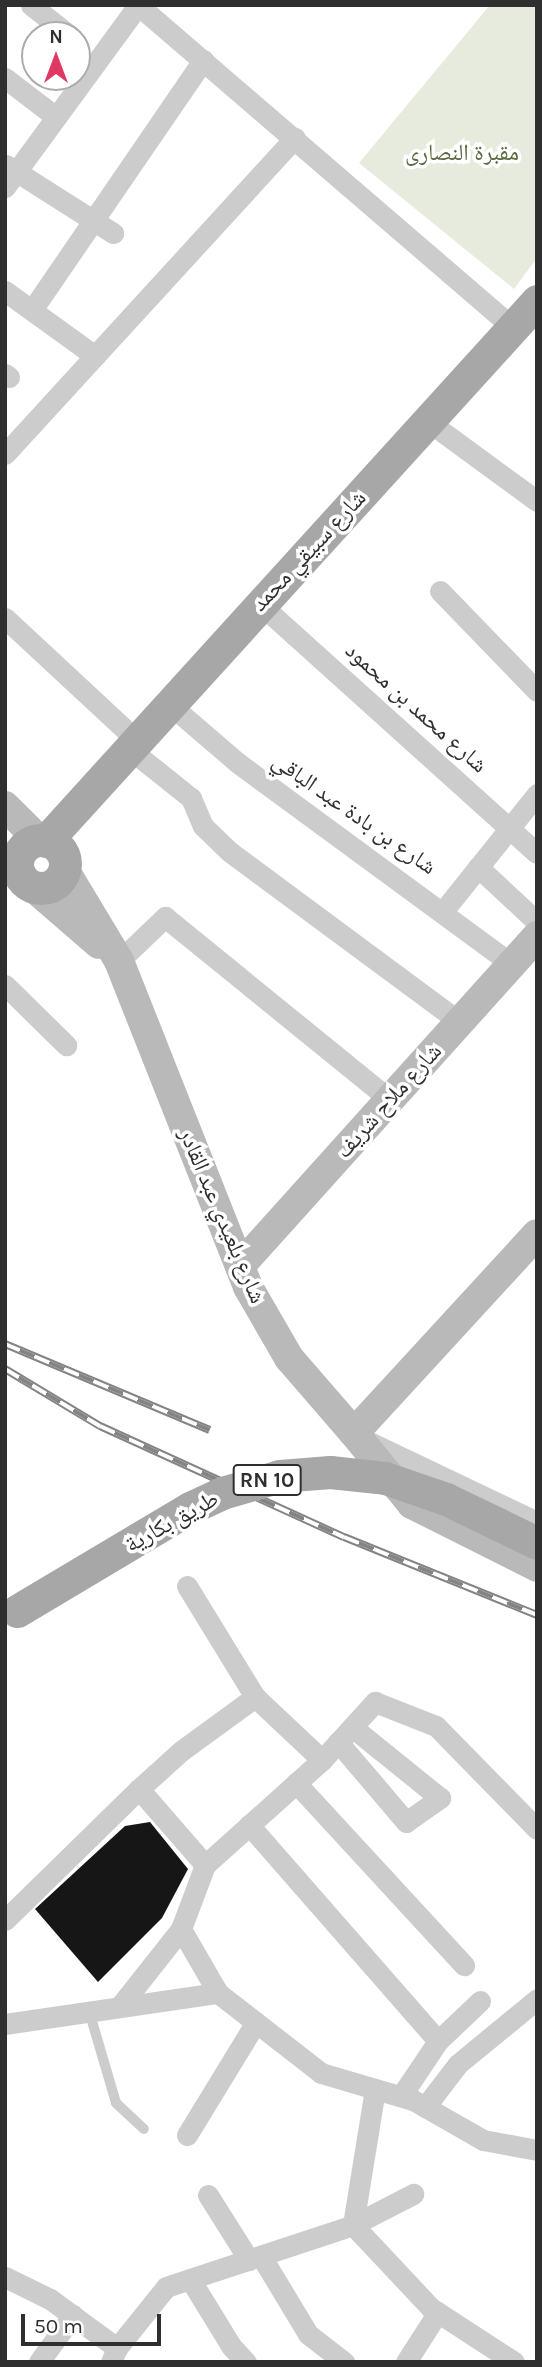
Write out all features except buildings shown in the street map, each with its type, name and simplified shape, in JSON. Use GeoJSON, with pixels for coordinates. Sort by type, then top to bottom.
{"type":"FeatureCollection","features":[{"type":"Feature","properties":{"kind":"main road","name":"شارع سبيقي محمد"},"geometry":{"type":"LineString","coordinates":[[32,867],[79,800],[429,422],[537,301]]}},
{"type":"Feature","properties":{"kind":"main road","name":"شارع بلعيدي عبد القادر"},"geometry":{"type":"LineString","coordinates":[[5,806],[32,867],[119,961],[240,1266],[289,1358],[412,1504],[537,1567]]}},
{"type":"Feature","properties":{"kind":"main road"},"geometry":{"type":"LineString","coordinates":[[5,822],[32,867]]}},
{"type":"Feature","properties":{"kind":"main road","name":"شارع ملاح شريف"},"geometry":{"type":"LineString","coordinates":[[240,1266],[537,936]]}},
{"type":"Feature","properties":{"kind":"main road"},"geometry":{"type":"LineString","coordinates":[[354,1433],[537,1234]]}},
{"type":"Feature","properties":{"kind":"main road","name":"طريق بكارية"},"geometry":{"type":"LineString","coordinates":[[11,1614],[190,1508],[222,1493],[280,1476],[330,1472],[385,1478],[446,1499],[537,1543]]}},
{"type":"Feature","properties":{"kind":"street"},"geometry":{"type":"LineString","coordinates":[[30,5],[51,21]]}},
{"type":"Feature","properties":{"kind":"street"},"geometry":{"type":"LineString","coordinates":[[113,233],[9,175],[56,117],[138,5],[514,328]]}},
{"type":"Feature","properties":{"kind":"street"},"geometry":{"type":"LineString","coordinates":[[91,52],[99,59]]}},
{"type":"Feature","properties":{"kind":"street"},"geometry":{"type":"LineString","coordinates":[[32,310],[203,60]]}},
{"type":"Feature","properties":{"kind":"street"},"geometry":{"type":"LineString","coordinates":[[5,78],[56,117]]}},
{"type":"Feature","properties":{"kind":"street"},"geometry":{"type":"LineString","coordinates":[[9,444],[95,356],[295,138]]}},
{"type":"Feature","properties":{"kind":"street"},"geometry":{"type":"LineString","coordinates":[[5,291],[95,356]]}},
{"type":"Feature","properties":{"kind":"street"},"geometry":{"type":"LineString","coordinates":[[429,422],[537,501]]}},
{"type":"Feature","properties":{"kind":"street"},"geometry":{"type":"LineString","coordinates":[[440,591],[537,691]]}},
{"type":"Feature","properties":{"kind":"street","name":"شارع محمد بن محمود"},"geometry":{"type":"LineString","coordinates":[[260,604],[537,853]]}},
{"type":"Feature","properties":{"kind":"street"},"geometry":{"type":"LineString","coordinates":[[5,618],[131,743],[191,798],[203,826],[230,852],[460,1022]]}},
{"type":"Feature","properties":{"kind":"street","name":"شارع بن بادة عبد الباقي"},"geometry":{"type":"LineString","coordinates":[[168,703],[238,763],[444,910],[512,964]]}},
{"type":"Feature","properties":{"kind":"street"},"geometry":{"type":"LineString","coordinates":[[444,910],[537,794]]}},
{"type":"Feature","properties":{"kind":"street"},"geometry":{"type":"LineString","coordinates":[[478,867],[537,922]]}},
{"type":"Feature","properties":{"kind":"street"},"geometry":{"type":"LineString","coordinates":[[119,961],[165,917],[390,1100]]}},
{"type":"Feature","properties":{"kind":"street"},"geometry":{"type":"LineString","coordinates":[[5,985],[66,1045]]}},
{"type":"Feature","properties":{"kind":"street"},"geometry":{"type":"LineString","coordinates":[[354,1433],[537,1522]]}},
{"type":"Feature","properties":{"kind":"street"},"geometry":{"type":"LineString","coordinates":[[187,1586],[255,1698],[322,1759]]}},
{"type":"Feature","properties":{"kind":"street"},"geometry":{"type":"LineString","coordinates":[[5,1920],[181,1751],[255,1698]]}},
{"type":"Feature","properties":{"kind":"street"},"geometry":{"type":"LineString","coordinates":[[121,2005],[181,1930],[205,1865],[322,1759],[375,1702],[436,1726],[537,1829]]}},
{"type":"Feature","properties":{"kind":"street"},"geometry":{"type":"LineString","coordinates":[[296,1783],[464,1965]]}},
{"type":"Feature","properties":{"kind":"street"},"geometry":{"type":"LineString","coordinates":[[139,1789],[205,1865]]}},
{"type":"Feature","properties":{"kind":"street"},"geometry":{"type":"LineString","coordinates":[[250,1825],[438,2040]]}},
{"type":"Feature","properties":{"kind":"street"},"geometry":{"type":"LineString","coordinates":[[181,1930],[218,1993],[321,2073],[401,2096],[483,2140],[537,2150]]}},
{"type":"Feature","properties":{"kind":"street"},"geometry":{"type":"LineString","coordinates":[[5,2024],[218,1993]]}},
{"type":"Feature","properties":{"kind":"street"},"geometry":{"type":"LineString","coordinates":[[425,2107],[458,2064],[537,1999]]}},
{"type":"Feature","properties":{"kind":"street"},"geometry":{"type":"LineString","coordinates":[[401,2096],[438,2040],[480,2000]]}},
{"type":"Feature","properties":{"kind":"street"},"geometry":{"type":"LineString","coordinates":[[187,2135],[256,2022]]}},
{"type":"Feature","properties":{"kind":"street"},"geometry":{"type":"LineString","coordinates":[[353,2225],[375,2089]]}},
{"type":"Feature","properties":{"kind":"street"},"geometry":{"type":"LineString","coordinates":[[5,2277],[73,2315],[114,2355],[166,2287],[353,2225],[413,2194]]}},
{"type":"Feature","properties":{"kind":"street"},"geometry":{"type":"LineString","coordinates":[[208,2195],[308,2334],[344,2362]]}},
{"type":"Feature","properties":{"kind":"street"},"geometry":{"type":"LineString","coordinates":[[353,2225],[438,2312],[514,2362]]}},
{"type":"Feature","properties":{"kind":"street"},"geometry":{"type":"LineString","coordinates":[[190,2279],[231,2346],[246,2362]]}},
{"type":"Feature","properties":{"kind":"street"},"geometry":{"type":"LineString","coordinates":[[405,2362],[438,2312]]}},
{"type":"Feature","properties":{"kind":"street"},"geometry":{"type":"LineString","coordinates":[[39,2362],[73,2315]]}},
{"type":"Feature","properties":{"kind":"lane"},"geometry":{"type":"LineString","coordinates":[[89,2011],[116,2103],[144,2129]]}},
{"type":"Feature","properties":{"kind":"green space","name":"مقبرة النصارى"},"geometry":{"type":"Polygon","coordinates":[[[490,5],[537,5],[537,258],[514,289],[359,163],[490,5]]]}},
{"type":"Feature","properties":{"kind":"railway"},"geometry":{"type":"LineString","coordinates":[[5,1344],[210,1430]]}},
{"type":"Feature","properties":{"kind":"railway"},"geometry":{"type":"LineString","coordinates":[[5,1369],[100,1426],[344,1537],[537,1615]]}}]}
